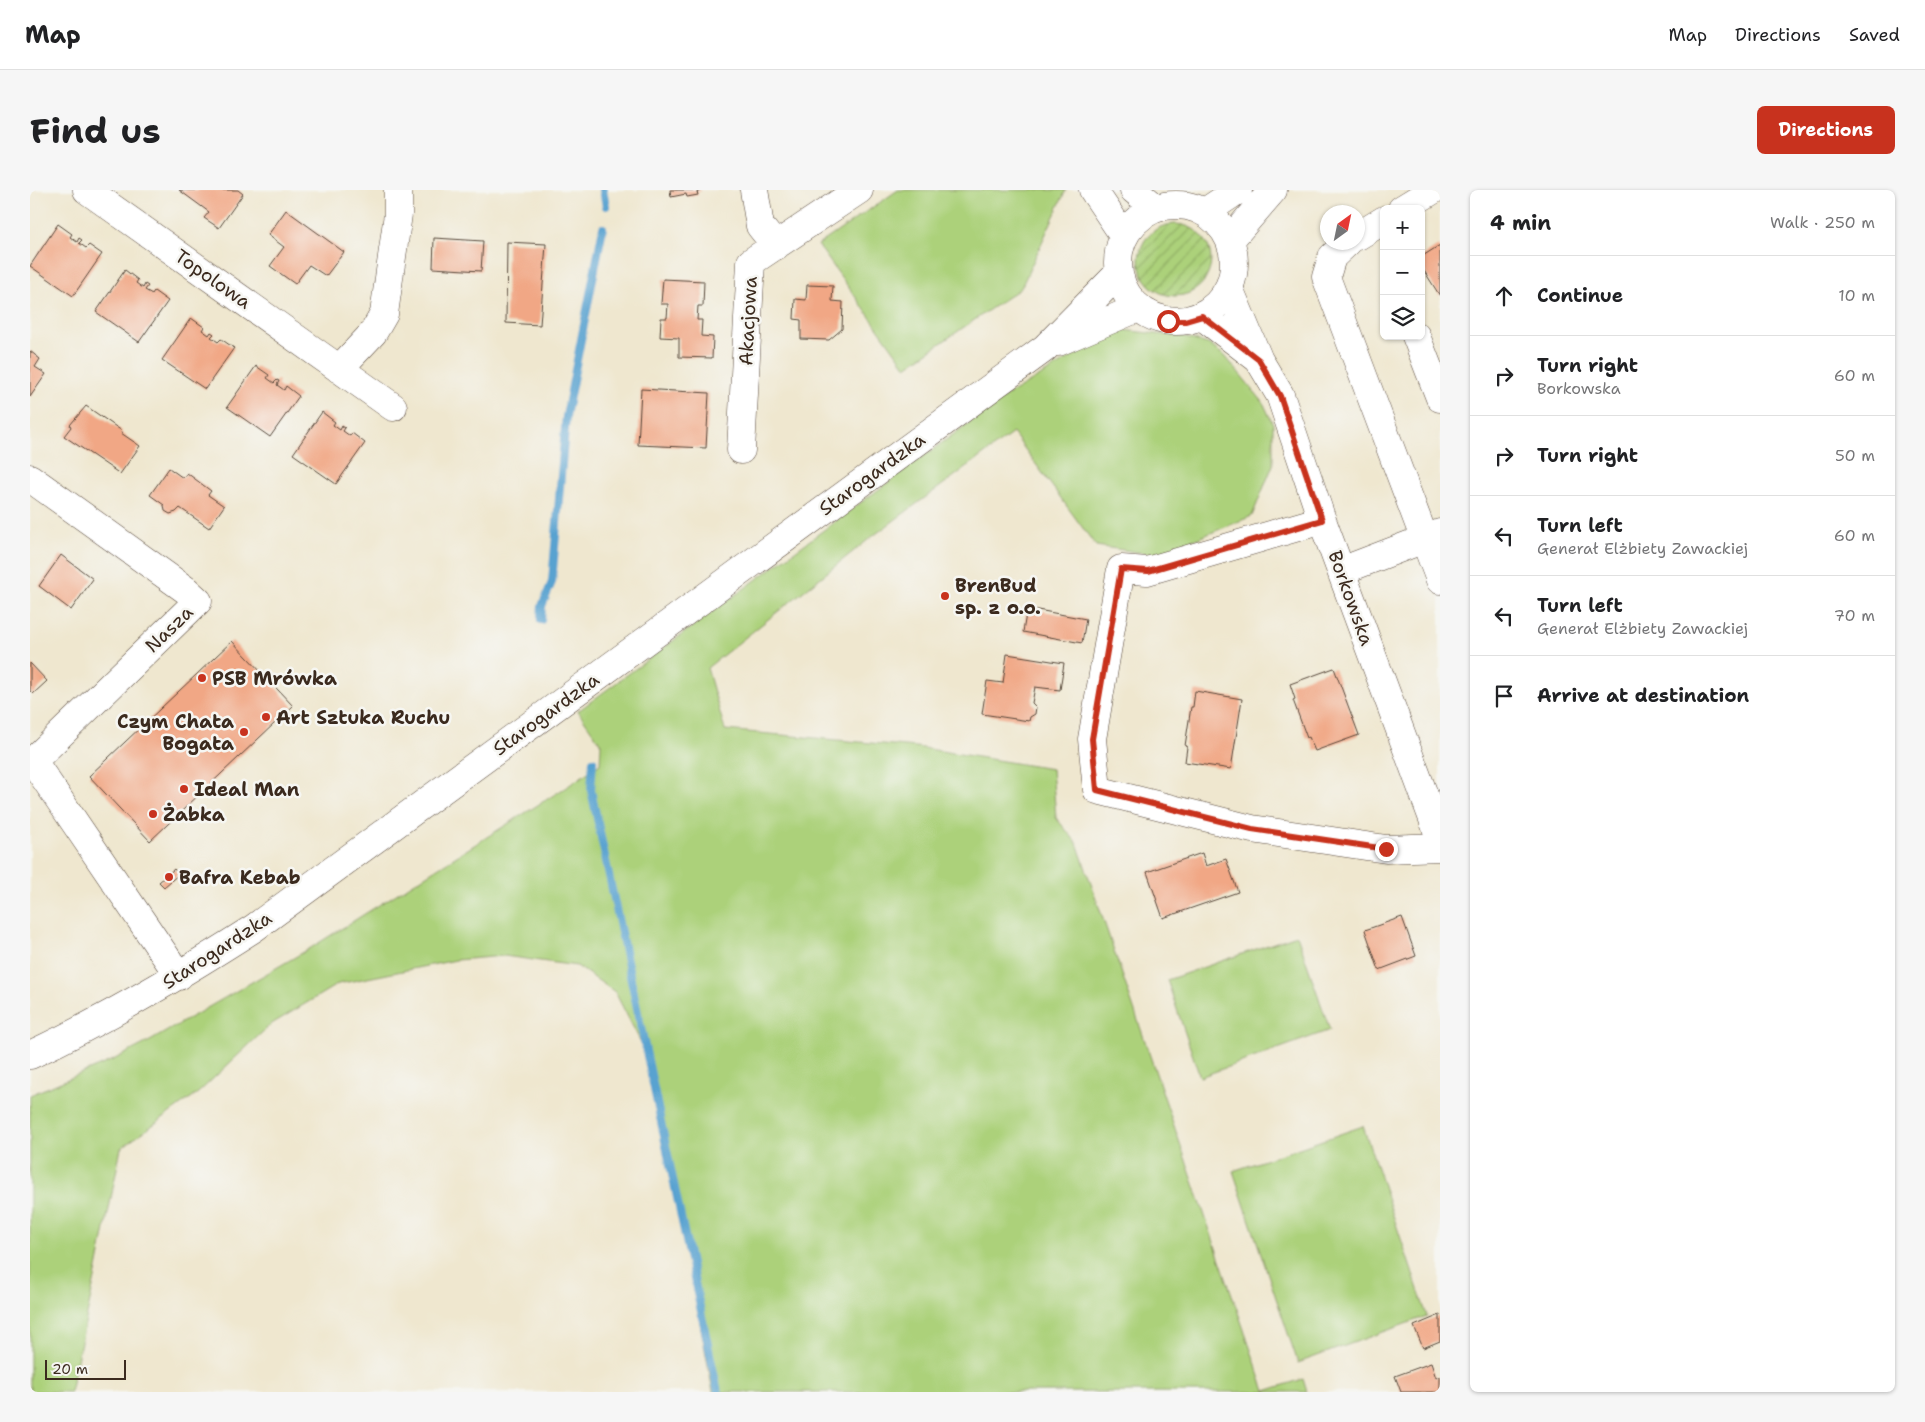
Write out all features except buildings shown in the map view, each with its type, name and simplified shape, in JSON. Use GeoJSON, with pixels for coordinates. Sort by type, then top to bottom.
{"type":"FeatureCollection","features":[{"type":"Feature","properties":{"kind":"street","name":"Topolowa"},"geometry":{"type":"LineString","coordinates":[[87,190],[393,407]]}},
{"type":"Feature","properties":{"kind":"street"},"geometry":{"type":"LineString","coordinates":[[339,369],[373,333],[384,314],[398,214],[398,190]]}},
{"type":"Feature","properties":{"kind":"street"},"geometry":{"type":"LineString","coordinates":[[754,190],[760,226],[776,246]]}},
{"type":"Feature","properties":{"kind":"street","name":"Akacjowa"},"geometry":{"type":"LineString","coordinates":[[741,450],[751,262],[859,190]]}},
{"type":"Feature","properties":{"kind":"street"},"geometry":{"type":"LineString","coordinates":[[1092,190],[1124,236]]}},
{"type":"Feature","properties":{"kind":"street"},"geometry":{"type":"LineString","coordinates":[[1134,190],[1156,208]]}},
{"type":"Feature","properties":{"kind":"street"},"geometry":{"type":"LineString","coordinates":[[1204,212],[1238,190]]}},
{"type":"Feature","properties":{"kind":"street"},"geometry":{"type":"LineString","coordinates":[[1230,240],[1273,190]]}},
{"type":"Feature","properties":{"kind":"street"},"geometry":{"type":"LineString","coordinates":[[1409,205],[1433,190]]}},
{"type":"Feature","properties":{"kind":"street"},"geometry":{"type":"LineString","coordinates":[[1172,204],[1189,206],[1204,212],[1220,224],[1230,240],[1234,256],[1234,272],[1229,288],[1218,304],[1202,316],[1185,321],[1168,321],[1152,316],[1138,308],[1125,292],[1118,274],[1118,254],[1124,236],[1137,219],[1156,208],[1172,204]]}},
{"type":"Feature","properties":{"kind":"street"},"geometry":{"type":"LineString","coordinates":[[1365,232],[1380,222]]}},
{"type":"Feature","properties":{"kind":"street"},"geometry":{"type":"LineString","coordinates":[[1339,250],[1332,257],[1326,277],[1432,536],[1440,580]]}},
{"type":"Feature","properties":{"kind":"street","name":"Starogardzka"},"geometry":{"type":"LineString","coordinates":[[30,1055],[87,1029],[179,976],[254,928],[1045,348],[1118,274]]}},
{"type":"Feature","properties":{"kind":"street","name":"Borkowska"},"geometry":{"type":"LineString","coordinates":[[1229,288],[1259,360],[1280,396],[1322,520],[1440,838]]}},
{"type":"Feature","properties":{"kind":"street","name":"Starogardzka"},"geometry":{"type":"LineString","coordinates":[[1045,348],[1138,308]]}},
{"type":"Feature","properties":{"kind":"street","name":"Borkowska"},"geometry":{"type":"LineString","coordinates":[[1202,316],[1259,360]]}},
{"type":"Feature","properties":{"kind":"street"},"geometry":{"type":"LineString","coordinates":[[1418,340],[1440,398]]}},
{"type":"Feature","properties":{"kind":"street","name":"Nasza"},"geometry":{"type":"LineString","coordinates":[[30,478],[186,590],[198,601],[32,761],[179,976]]}},
{"type":"Feature","properties":{"kind":"street"},"geometry":{"type":"LineString","coordinates":[[1322,520],[1148,571],[1121,569],[1092,739],[1097,790],[1252,829],[1386,849],[1440,847]]}},
{"type":"Feature","properties":{"kind":"street"},"geometry":{"type":"LineString","coordinates":[[1341,571],[1432,536]]}},
{"type":"Feature","properties":{"kind":"green space"},"geometry":{"type":"Polygon","coordinates":[[[898,190],[1066,190],[1021,288],[906,367],[818,245],[898,190]]]}},
{"type":"Feature","properties":{"kind":"green space"},"geometry":{"type":"Polygon","coordinates":[[[1175,224],[1189,227],[1201,234],[1208,246],[1211,260],[1208,274],[1201,286],[1189,293],[1175,296],[1161,293],[1149,286],[1142,274],[1139,260],[1142,246],[1149,234],[1161,227],[1175,224]]]}},
{"type":"Feature","properties":{"kind":"green space"},"geometry":{"type":"Polygon","coordinates":[[[1123,330],[1183,337],[1208,344],[1225,356],[1263,402],[1273,424],[1273,465],[1252,516],[1157,555],[1096,546],[1013,433],[869,539],[707,668],[725,730],[916,747],[1052,769],[1056,818],[1077,843],[1265,1391],[1303,1379],[1307,1392],[713,1392],[651,1062],[615,992],[577,966],[504,956],[456,960],[338,984],[270,1025],[199,1092],[121,1148],[70,1392],[30,1392],[30,1095],[113,1060],[150,1041],[309,949],[600,764],[601,744],[578,711],[1000,400],[1100,340],[1123,330]]]}},
{"type":"Feature","properties":{"kind":"green space"},"geometry":{"type":"Polygon","coordinates":[[[1297,935],[1330,1030],[1200,1077],[1167,980],[1297,935]]]}},
{"type":"Feature","properties":{"kind":"green space"},"geometry":{"type":"Polygon","coordinates":[[[1363,1126],[1427,1316],[1298,1363],[1233,1171],[1363,1126]]]}},
{"type":"Feature","properties":{"kind":"waterway"},"geometry":{"type":"LineString","coordinates":[[603,190],[606,206]]}},
{"type":"Feature","properties":{"kind":"waterway"},"geometry":{"type":"LineString","coordinates":[[541,620],[542,606],[552,582],[566,416],[603,228]]}},
{"type":"Feature","properties":{"kind":"waterway"},"geometry":{"type":"LineString","coordinates":[[593,761],[591,790],[718,1392]]}},
{"type":"Feature","properties":{"kind":"place","name":"BrenBud sp. z o.o."},"geometry":{"type":"Point","coordinates":[945,596]}},
{"type":"Feature","properties":{"kind":"place","name":"PSB Mrówka"},"geometry":{"type":"Point","coordinates":[202,678]}},
{"type":"Feature","properties":{"kind":"place","name":"Art Sztuka Ruchu"},"geometry":{"type":"Point","coordinates":[266,717]}},
{"type":"Feature","properties":{"kind":"place","name":"Czym Chata Bogata"},"geometry":{"type":"Point","coordinates":[244,732]}},
{"type":"Feature","properties":{"kind":"place","name":"Ideal Man"},"geometry":{"type":"Point","coordinates":[184,789]}},
{"type":"Feature","properties":{"kind":"place","name":"Żabka"},"geometry":{"type":"Point","coordinates":[153,814]}},
{"type":"Feature","properties":{"kind":"place","name":"Bafra Kebab"},"geometry":{"type":"Point","coordinates":[169,877]}},
{"type":"Feature","properties":{"kind":"route"},"geometry":{"type":"LineString","coordinates":[[1168,321],[1185,321],[1202,316],[1259,360],[1280,396],[1322,520],[1148,571],[1121,569],[1092,739],[1097,790],[1252,829],[1386,849]]}}]}
